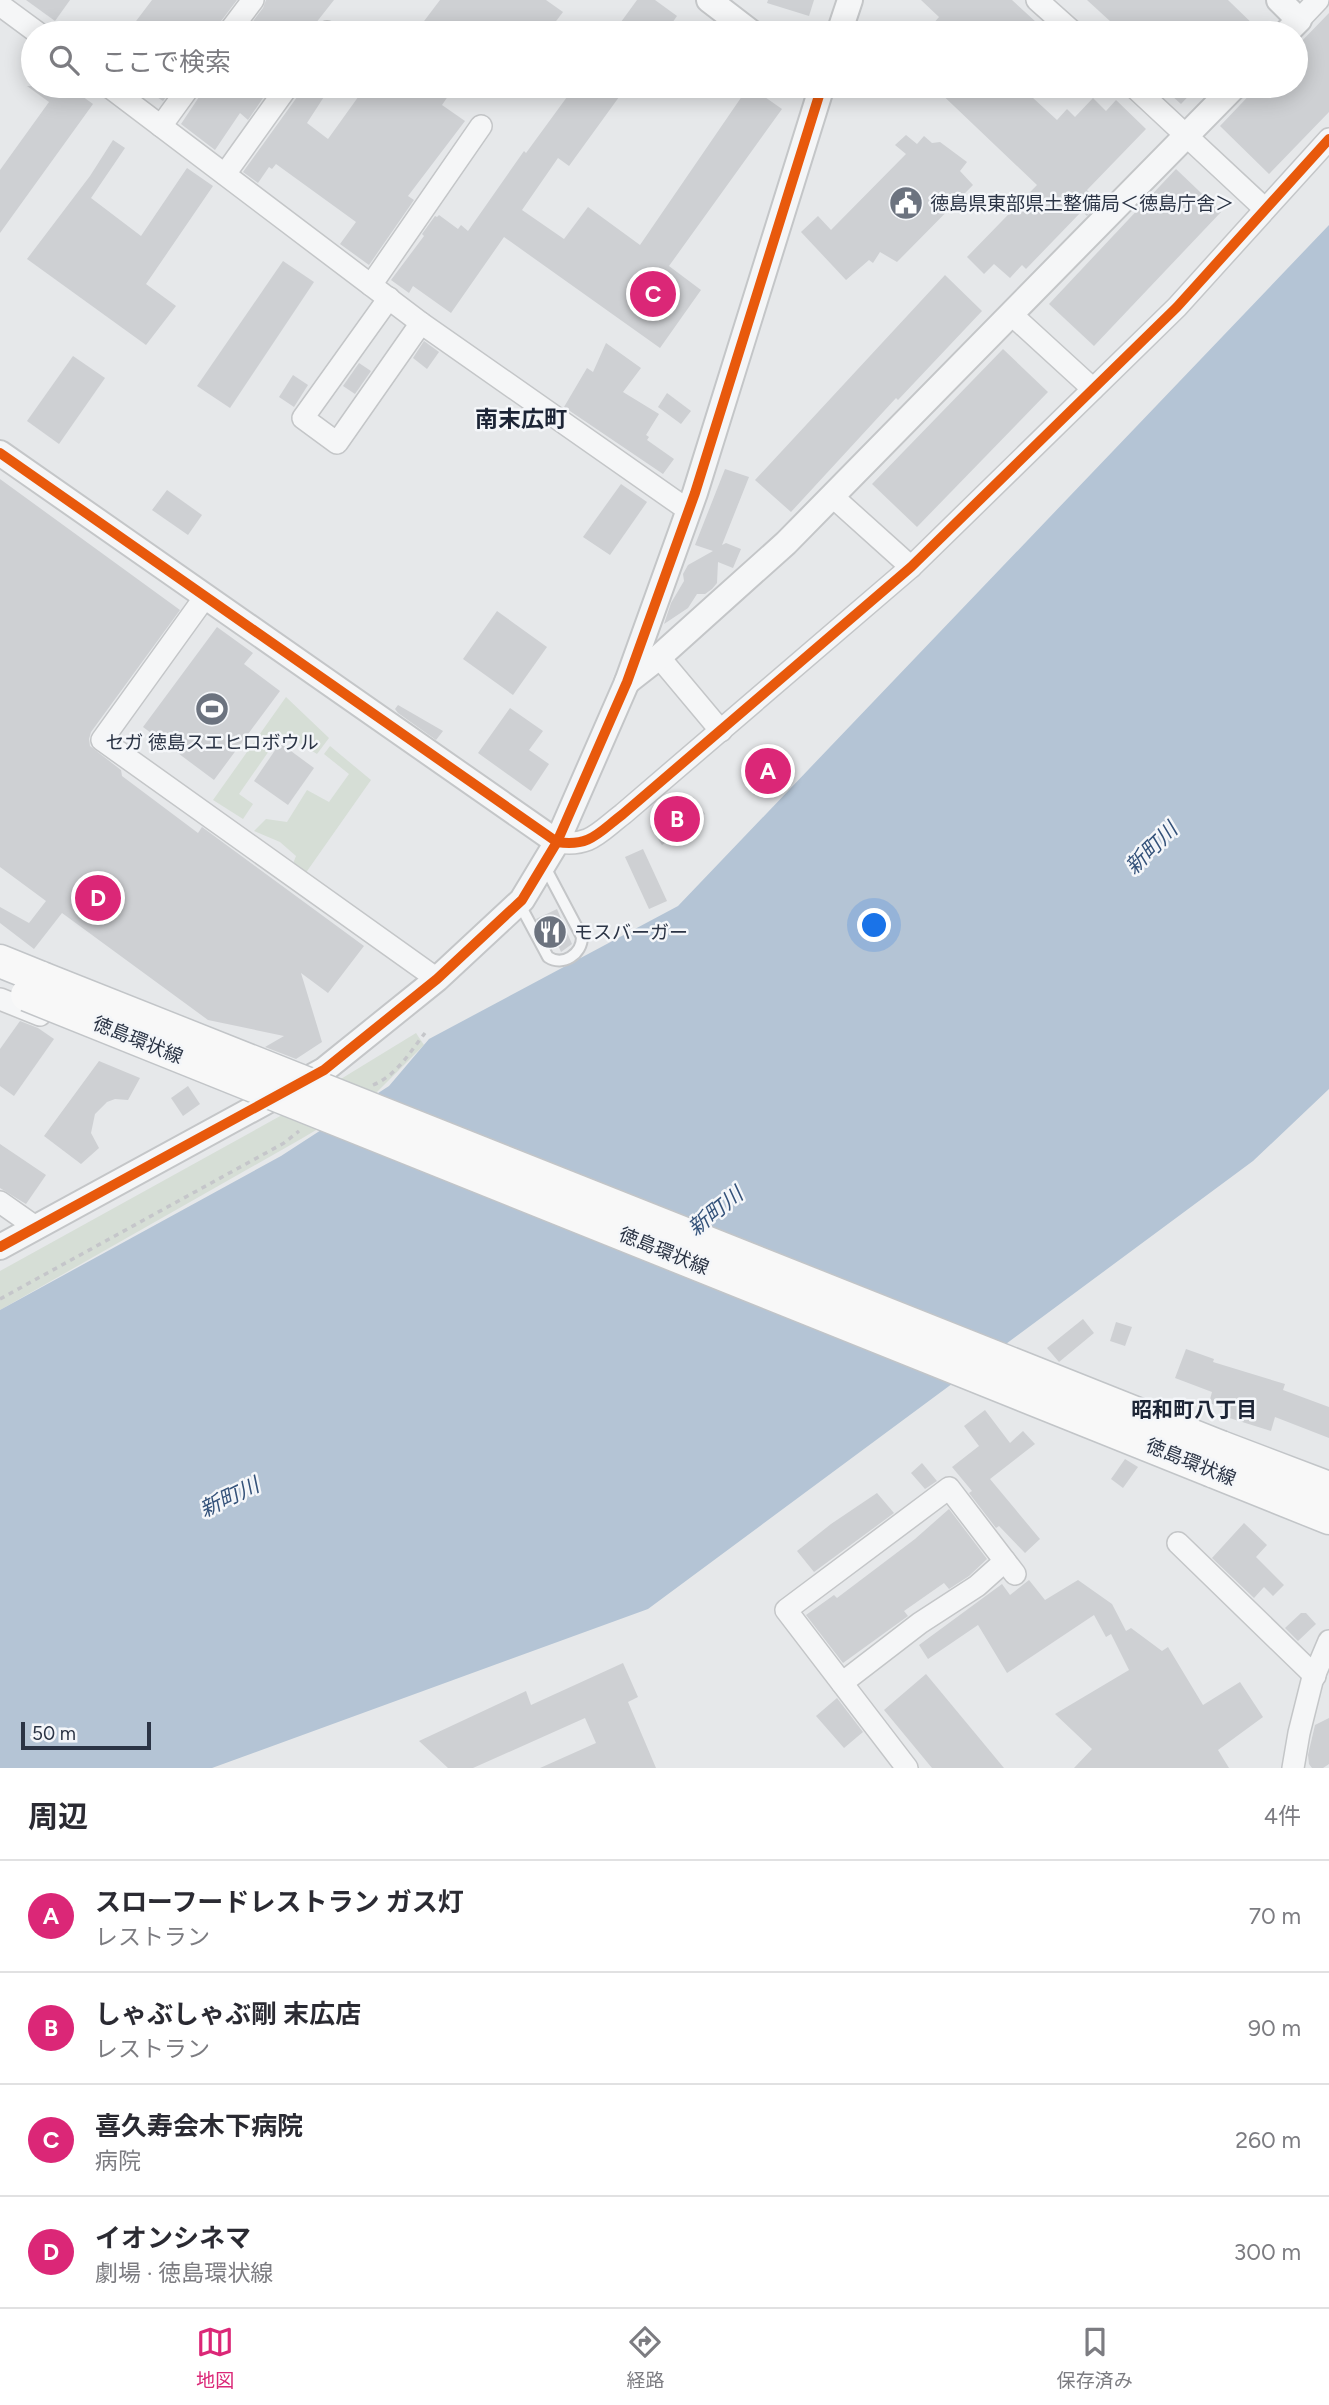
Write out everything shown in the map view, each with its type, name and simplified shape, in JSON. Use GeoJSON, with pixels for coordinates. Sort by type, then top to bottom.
{"type":"FeatureCollection","features":[{"type":"Feature","properties":{"kind":"main road","name":"徳島環状線"},"geometry":{"type":"LineString","coordinates":[[0,961],[1329,1488]]}},
{"type":"Feature","properties":{"kind":"main road","name":"徳島環状線"},"geometry":{"type":"LineString","coordinates":[[0,985],[1329,1518]]}},
{"type":"Feature","properties":{"kind":"street"},"geometry":{"type":"LineString","coordinates":[[237,21],[253,0]]}},
{"type":"Feature","properties":{"kind":"street"},"geometry":{"type":"LineString","coordinates":[[709,0],[736,21]]}},
{"type":"Feature","properties":{"kind":"street"},"geometry":{"type":"LineString","coordinates":[[843,21],[850,0]]}},
{"type":"Feature","properties":{"kind":"street"},"geometry":{"type":"LineString","coordinates":[[1037,0],[1061,21]]}},
{"type":"Feature","properties":{"kind":"street"},"geometry":{"type":"LineString","coordinates":[[1279,0],[1290,21]]}},
{"type":"Feature","properties":{"kind":"street"},"geometry":{"type":"LineString","coordinates":[[1299,21],[1318,0]]}},
{"type":"Feature","properties":{"kind":"street"},"geometry":{"type":"LineString","coordinates":[[0,5],[22,21]]}},
{"type":"Feature","properties":{"kind":"street"},"geometry":{"type":"LineString","coordinates":[[124,98],[421,323],[688,510]]}},
{"type":"Feature","properties":{"kind":"street"},"geometry":{"type":"LineString","coordinates":[[160,126],[181,98]]}},
{"type":"Feature","properties":{"kind":"street"},"geometry":{"type":"LineString","coordinates":[[225,174],[279,98]]}},
{"type":"Feature","properties":{"kind":"street"},"geometry":{"type":"LineString","coordinates":[[0,1247],[324,1070],[437,979],[519,904],[556,842],[627,682],[688,510],[818,98]]}},
{"type":"Feature","properties":{"kind":"street"},"geometry":{"type":"LineString","coordinates":[[1146,98],[1265,209]]}},
{"type":"Feature","properties":{"kind":"street"},"geometry":{"type":"LineString","coordinates":[[627,682],[659,657],[786,542],[1223,98]]}},
{"type":"Feature","properties":{"kind":"street"},"geometry":{"type":"LineString","coordinates":[[371,285],[481,126]]}},
{"type":"Feature","properties":{"kind":"street"},"geometry":{"type":"LineString","coordinates":[[0,453],[556,842],[572,844],[588,841],[721,731],[911,567],[1177,307],[1329,139]]}},
{"type":"Feature","properties":{"kind":"street"},"geometry":{"type":"LineString","coordinates":[[389,298],[303,418],[337,443],[421,323]]}},
{"type":"Feature","properties":{"kind":"street"},"geometry":{"type":"LineString","coordinates":[[1011,314],[1093,389]]}},
{"type":"Feature","properties":{"kind":"street"},"geometry":{"type":"LineString","coordinates":[[832,496],[911,567]]}},
{"type":"Feature","properties":{"kind":"street"},"geometry":{"type":"LineString","coordinates":[[205,597],[102,740],[437,979]]}},
{"type":"Feature","properties":{"kind":"street"},"geometry":{"type":"LineString","coordinates":[[659,657],[721,731]]}},
{"type":"Feature","properties":{"kind":"street"},"geometry":{"type":"LineString","coordinates":[[0,951],[154,1020],[256,1083]]}},
{"type":"Feature","properties":{"kind":"street"},"geometry":{"type":"LineString","coordinates":[[58,1022],[71,984]]}},
{"type":"Feature","properties":{"kind":"street"},"geometry":{"type":"LineString","coordinates":[[0,999],[143,1052],[284,1093]]}},
{"type":"Feature","properties":{"kind":"street"},"geometry":{"type":"LineString","coordinates":[[0,1202],[37,1228]]}},
{"type":"Feature","properties":{"kind":"street"},"geometry":{"type":"LineString","coordinates":[[842,1683],[920,1623],[1010,1568],[949,1488],[786,1610],[903,1767]]}},
{"type":"Feature","properties":{"kind":"street"},"geometry":{"type":"LineString","coordinates":[[1178,1543],[1315,1675]]}},
{"type":"Feature","properties":{"kind":"street"},"geometry":{"type":"LineString","coordinates":[[1293,1768],[1299,1733],[1315,1675],[1329,1641]]}},
{"type":"Feature","properties":{"kind":"lane"},"geometry":{"type":"LineString","coordinates":[[519,904],[548,957],[554,961],[562,961],[576,954],[580,949],[582,937],[543,865]]}},
{"type":"Feature","properties":{"kind":"path"},"geometry":{"type":"LineString","coordinates":[[362,1089],[382,1081],[398,1067],[425,1032]]}},
{"type":"Feature","properties":{"kind":"path"},"geometry":{"type":"LineString","coordinates":[[0,1299],[284,1143],[302,1128]]}},
{"type":"Feature","properties":{"kind":"shaded area"},"geometry":{"type":"Polygon","coordinates":[[[286,697],[329,738],[317,754],[285,734],[278,738],[239,794],[253,804],[243,819],[213,800],[286,697]]]}},
{"type":"Feature","properties":{"kind":"shaded area"},"geometry":{"type":"Polygon","coordinates":[[[330,746],[371,780],[305,874],[292,866],[296,856],[280,842],[254,831],[266,819],[287,822],[307,790],[329,802],[349,774],[324,754],[330,746]]]}},
{"type":"Feature","properties":{"kind":"shaded area"},"geometry":{"type":"Polygon","coordinates":[[[416,1033],[424,1045],[373,1096],[0,1310],[0,1271],[282,1115],[416,1033]]]}},
{"type":"Feature","properties":{"kind":"water","name":"新町川"},"geometry":{"type":"Polygon","coordinates":[[[1329,225],[1329,1089],[1253,1161],[648,1609],[212,1768],[0,1768],[0,1310],[281,1156],[389,1086],[429,1039],[678,906],[1329,225]]]}},
{"type":"Feature","properties":{"kind":"building"},"geometry":{"type":"Polygon","coordinates":[[[26,0],[70,0],[55,21],[26,0]]]}},
{"type":"Feature","properties":{"kind":"building"},"geometry":{"type":"Polygon","coordinates":[[[152,0],[237,0],[221,21],[136,21],[152,0]]]}},
{"type":"Feature","properties":{"kind":"building"},"geometry":{"type":"Polygon","coordinates":[[[266,0],[334,0],[317,21],[253,21],[266,0]]]}},
{"type":"Feature","properties":{"kind":"building"},"geometry":{"type":"Polygon","coordinates":[[[440,0],[546,0],[563,12],[556,21],[424,21],[440,0]]]}},
{"type":"Feature","properties":{"kind":"building"},"geometry":{"type":"Polygon","coordinates":[[[637,0],[655,0],[677,16],[673,21],[622,21],[637,0]]]}},
{"type":"Feature","properties":{"kind":"building"},"geometry":{"type":"Polygon","coordinates":[[[768,0],[814,0],[809,16],[767,3],[768,0]]]}},
{"type":"Feature","properties":{"kind":"building"},"geometry":{"type":"Polygon","coordinates":[[[921,0],[1012,0],[1035,21],[936,21],[939,17],[921,0]]]}},
{"type":"Feature","properties":{"kind":"building"},"geometry":{"type":"Polygon","coordinates":[[[1087,0],[1228,0],[1250,21],[1110,21],[1087,0]]]}},
{"type":"Feature","properties":{"kind":"building"},"geometry":{"type":"Polygon","coordinates":[[[1329,13],[1329,112],[1269,174],[1220,126],[1247,98],[1308,98],[1308,35],[1329,13]]]}},
{"type":"Feature","properties":{"kind":"building"},"geometry":{"type":"Polygon","coordinates":[[[44,98],[85,98],[93,104],[0,233],[0,170],[49,102],[44,98]]]}},
{"type":"Feature","properties":{"kind":"building"},"geometry":{"type":"Polygon","coordinates":[[[198,98],[263,98],[248,120],[240,113],[215,150],[181,124],[198,98]]]}},
{"type":"Feature","properties":{"kind":"building"},"geometry":{"type":"Polygon","coordinates":[[[296,98],[323,98],[307,123],[328,139],[357,98],[447,98],[442,105],[465,121],[408,196],[414,200],[369,265],[340,244],[356,222],[276,164],[272,169],[269,167],[258,183],[243,172],[296,98]]]}},
{"type":"Feature","properties":{"kind":"building"},"geometry":{"type":"Polygon","coordinates":[[[566,98],[618,98],[569,166],[558,158],[522,210],[564,239],[588,207],[640,245],[741,98],[766,98],[782,109],[669,266],[701,290],[660,348],[504,237],[451,313],[413,286],[409,293],[391,280],[424,236],[422,234],[435,216],[439,215],[458,229],[461,225],[468,231],[524,151],[526,153],[566,98]]]}},
{"type":"Feature","properties":{"kind":"building"},"geometry":{"type":"Polygon","coordinates":[[[946,98],[1033,98],[1057,120],[1067,109],[1075,117],[1093,98],[1106,111],[1116,100],[1146,129],[1087,190],[1099,203],[1087,216],[1082,211],[1026,269],[1022,265],[1010,278],[994,264],[984,274],[967,257],[1037,185],[946,98]]]}},
{"type":"Feature","properties":{"kind":"building"},"geometry":{"type":"Polygon","coordinates":[[[1174,98],[1187,98],[1181,104],[1174,98]]]}},
{"type":"Feature","properties":{"kind":"building","name":"徳島県東部県土整備局＜徳島庁舎＞"},"geometry":{"type":"Polygon","coordinates":[[[906,135],[917,144],[924,136],[932,143],[940,142],[967,162],[960,171],[973,185],[897,262],[880,252],[873,263],[869,260],[846,280],[801,232],[818,216],[831,230],[906,154],[895,145],[906,135]]]}},
{"type":"Feature","properties":{"kind":"building"},"geometry":{"type":"Polygon","coordinates":[[[113,140],[125,148],[91,198],[141,236],[187,168],[213,186],[146,284],[176,306],[146,345],[27,259],[90,176],[113,140]]]}},
{"type":"Feature","properties":{"kind":"building"},"geometry":{"type":"Polygon","coordinates":[[[1176,169],[1221,212],[1094,346],[1049,304],[1176,169]]]}},
{"type":"Feature","properties":{"kind":"building"},"geometry":{"type":"Polygon","coordinates":[[[283,261],[314,282],[230,408],[197,386],[283,261]]]}},
{"type":"Feature","properties":{"kind":"building"},"geometry":{"type":"Polygon","coordinates":[[[945,275],[982,311],[898,400],[896,398],[791,512],[755,480],[945,275]]]}},
{"type":"Feature","properties":{"kind":"building"},"geometry":{"type":"Polygon","coordinates":[[[424,341],[439,352],[427,369],[413,358],[424,341]]]}},
{"type":"Feature","properties":{"kind":"building"},"geometry":{"type":"Polygon","coordinates":[[[606,343],[641,368],[623,392],[659,414],[646,435],[649,437],[647,440],[674,459],[663,474],[564,407],[587,368],[593,372],[606,343]]]}},
{"type":"Feature","properties":{"kind":"building"},"geometry":{"type":"Polygon","coordinates":[[[1003,349],[1048,392],[917,527],[872,484],[1003,349]]]}},
{"type":"Feature","properties":{"kind":"building"},"geometry":{"type":"Polygon","coordinates":[[[73,356],[105,378],[59,444],[27,421],[73,356]]]}},
{"type":"Feature","properties":{"kind":"building"},"geometry":{"type":"Polygon","coordinates":[[[359,363],[371,371],[355,394],[343,386],[359,363]]]}},
{"type":"Feature","properties":{"kind":"building"},"geometry":{"type":"Polygon","coordinates":[[[293,375],[308,385],[294,407],[279,397],[293,375]]]}},
{"type":"Feature","properties":{"kind":"building"},"geometry":{"type":"Polygon","coordinates":[[[667,393],[691,411],[681,424],[658,407],[667,393]]]}},
{"type":"Feature","properties":{"kind":"building"},"geometry":{"type":"Polygon","coordinates":[[[725,469],[749,477],[722,545],[726,543],[741,549],[733,568],[718,562],[717,583],[712,589],[705,594],[697,594],[688,608],[664,624],[671,603],[684,581],[683,574],[688,565],[713,551],[695,545],[725,469]]]}},
{"type":"Feature","properties":{"kind":"building"},"geometry":{"type":"Polygon","coordinates":[[[0,479],[180,610],[91,732],[90,746],[121,770],[122,776],[198,833],[202,827],[364,946],[328,993],[301,973],[322,1042],[296,1059],[265,1047],[284,1036],[208,1020],[62,913],[34,949],[0,923],[0,907],[29,923],[46,901],[0,867],[0,479]]]}},
{"type":"Feature","properties":{"kind":"building"},"geometry":{"type":"Polygon","coordinates":[[[621,484],[647,502],[610,555],[583,537],[621,484]]]}},
{"type":"Feature","properties":{"kind":"building"},"geometry":{"type":"Polygon","coordinates":[[[167,490],[202,515],[188,535],[152,510],[167,490]]]}},
{"type":"Feature","properties":{"kind":"building"},"geometry":{"type":"Polygon","coordinates":[[[497,611],[547,647],[513,695],[463,659],[497,611]]]}},
{"type":"Feature","properties":{"kind":"building","name":"セガ 徳島スエヒロボウル"},"geometry":{"type":"Polygon","coordinates":[[[217,627],[253,653],[244,664],[280,691],[214,780],[143,727],[217,627]]]}},
{"type":"Feature","properties":{"kind":"building"},"geometry":{"type":"Polygon","coordinates":[[[398,705],[443,731],[436,740],[398,713],[395,709],[398,705]]]}},
{"type":"Feature","properties":{"kind":"building"},"geometry":{"type":"Polygon","coordinates":[[[510,708],[543,731],[529,750],[549,764],[531,791],[478,753],[510,708]]]}},
{"type":"Feature","properties":{"kind":"building"},"geometry":{"type":"Polygon","coordinates":[[[280,743],[314,768],[288,805],[254,781],[280,743]]]}},
{"type":"Feature","properties":{"kind":"building"},"geometry":{"type":"Polygon","coordinates":[[[781,747],[795,774],[754,795],[741,767],[781,747]]]}},
{"type":"Feature","properties":{"kind":"building"},"geometry":{"type":"Polygon","coordinates":[[[693,797],[705,814],[662,845],[650,827],[693,797]]]}},
{"type":"Feature","properties":{"kind":"building"},"geometry":{"type":"Polygon","coordinates":[[[643,849],[667,901],[649,909],[625,857],[643,849]]]}},
{"type":"Feature","properties":{"kind":"building","name":"モスバーガー"},"geometry":{"type":"Polygon","coordinates":[[[557,909],[572,944],[561,952],[558,945],[552,948],[536,919],[557,909]]]}},
{"type":"Feature","properties":{"kind":"building"},"geometry":{"type":"Polygon","coordinates":[[[20,1021],[38,1028],[54,1039],[14,1096],[0,1086],[0,1049],[20,1021]]]}},
{"type":"Feature","properties":{"kind":"building"},"geometry":{"type":"Polygon","coordinates":[[[99,1061],[140,1078],[128,1100],[115,1099],[107,1102],[95,1114],[91,1133],[99,1148],[81,1164],[44,1136],[99,1061]]]}},
{"type":"Feature","properties":{"kind":"building"},"geometry":{"type":"Polygon","coordinates":[[[188,1086],[200,1104],[183,1116],[171,1098],[188,1086]]]}},
{"type":"Feature","properties":{"kind":"building"},"geometry":{"type":"Polygon","coordinates":[[[0,1144],[46,1175],[26,1204],[0,1188],[0,1144]]]}},
{"type":"Feature","properties":{"kind":"building"},"geometry":{"type":"Polygon","coordinates":[[[1083,1319],[1094,1333],[1059,1362],[1047,1348],[1083,1319]]]}},
{"type":"Feature","properties":{"kind":"building"},"geometry":{"type":"Polygon","coordinates":[[[1116,1322],[1132,1327],[1125,1346],[1110,1341],[1116,1322]]]}},
{"type":"Feature","properties":{"kind":"building"},"geometry":{"type":"Polygon","coordinates":[[[1186,1349],[1214,1359],[1213,1362],[1285,1384],[1283,1390],[1329,1407],[1329,1438],[1275,1417],[1271,1431],[1223,1416],[1225,1408],[1209,1403],[1212,1392],[1175,1378],[1186,1349]]]}},
{"type":"Feature","properties":{"kind":"building"},"geometry":{"type":"Polygon","coordinates":[[[985,1410],[1010,1443],[1023,1431],[1035,1444],[990,1479],[1040,1539],[1025,1553],[999,1526],[996,1528],[969,1493],[972,1491],[952,1467],[979,1446],[964,1426],[985,1410]]]}},
{"type":"Feature","properties":{"kind":"building"},"geometry":{"type":"Polygon","coordinates":[[[1125,1459],[1138,1467],[1123,1488],[1111,1479],[1125,1459]]]}},
{"type":"Feature","properties":{"kind":"building"},"geometry":{"type":"Polygon","coordinates":[[[922,1463],[937,1481],[925,1489],[911,1473],[922,1463]]]}},
{"type":"Feature","properties":{"kind":"building"},"geometry":{"type":"Polygon","coordinates":[[[877,1493],[894,1513],[814,1572],[797,1551],[877,1493]]]}},
{"type":"Feature","properties":{"kind":"building"},"geometry":{"type":"Polygon","coordinates":[[[949,1509],[987,1559],[969,1576],[949,1589],[944,1583],[904,1611],[908,1616],[843,1663],[806,1615],[834,1595],[837,1598],[915,1539],[949,1509]]]}},
{"type":"Feature","properties":{"kind":"building"},"geometry":{"type":"Polygon","coordinates":[[[1244,1523],[1267,1545],[1256,1557],[1284,1585],[1273,1596],[1264,1587],[1254,1598],[1212,1558],[1244,1523]]]}},
{"type":"Feature","properties":{"kind":"building"},"geometry":{"type":"Polygon","coordinates":[[[1029,1580],[1045,1600],[1078,1580],[1112,1604],[1126,1631],[1131,1628],[1162,1651],[1168,1647],[1203,1705],[1240,1682],[1263,1717],[1218,1750],[1229,1768],[1074,1768],[1092,1749],[1055,1714],[1129,1670],[1111,1634],[1106,1637],[1094,1615],[1007,1673],[978,1625],[928,1659],[919,1645],[1002,1584],[1010,1595],[1029,1580]]]}},
{"type":"Feature","properties":{"kind":"building"},"geometry":{"type":"Polygon","coordinates":[[[1301,1613],[1306,1613],[1316,1624],[1298,1641],[1285,1628],[1301,1613]]]}},
{"type":"Feature","properties":{"kind":"building"},"geometry":{"type":"Polygon","coordinates":[[[623,1663],[638,1697],[628,1702],[656,1768],[540,1768],[596,1743],[585,1718],[473,1768],[448,1768],[419,1741],[526,1691],[531,1705],[623,1663]]]}},
{"type":"Feature","properties":{"kind":"building"},"geometry":{"type":"Polygon","coordinates":[[[926,1674],[1004,1768],[932,1768],[884,1710],[926,1674]]]}},
{"type":"Feature","properties":{"kind":"building"},"geometry":{"type":"Polygon","coordinates":[[[837,1698],[863,1732],[844,1748],[816,1716],[837,1698]]]}},
{"type":"Feature","properties":{"kind":"building"},"geometry":{"type":"Polygon","coordinates":[[[1329,1718],[1329,1764],[1323,1768],[1312,1768],[1308,1755],[1315,1725],[1329,1718]]]}},
{"type":"Feature","properties":{"kind":"cycle path"},"geometry":{"type":"LineString","coordinates":[[0,1247],[324,1070],[437,979],[522,900],[557,842],[627,682],[695,493],[818,98]]}},
{"type":"Feature","properties":{"kind":"cycle path"},"geometry":{"type":"LineString","coordinates":[[0,453],[557,842],[578,842],[600,833],[911,567],[1177,307],[1329,139]]}},
{"type":"Feature","properties":{"kind":"place","name":"徳島県東部県土整備局＜徳島庁舎＞"},"geometry":{"type":"Point","coordinates":[906,203]}},
{"type":"Feature","properties":{"kind":"place","name":"喜久寿会木下病院"},"geometry":{"type":"Point","coordinates":[653,294]}},
{"type":"Feature","properties":{"kind":"place","name":"セガ 徳島スエヒロボウル"},"geometry":{"type":"Point","coordinates":[212,709]}},
{"type":"Feature","properties":{"kind":"place","name":"スローフードレストラン ガス灯"},"geometry":{"type":"Point","coordinates":[768,771]}},
{"type":"Feature","properties":{"kind":"place","name":"しゃぶしゃぶ剛 末広店"},"geometry":{"type":"Point","coordinates":[677,819]}},
{"type":"Feature","properties":{"kind":"place","name":"イオンシネマ"},"geometry":{"type":"Point","coordinates":[98,898]}},
{"type":"Feature","properties":{"kind":"place","name":"モスバーガー"},"geometry":{"type":"Point","coordinates":[550,932]}},
{"type":"Feature","properties":{"kind":"district","name":"南末広町"},"geometry":{"type":"Point","coordinates":[521,419]}},
{"type":"Feature","properties":{"kind":"district","name":"昭和町八丁目"},"geometry":{"type":"Point","coordinates":[1194,1409]}}]}
